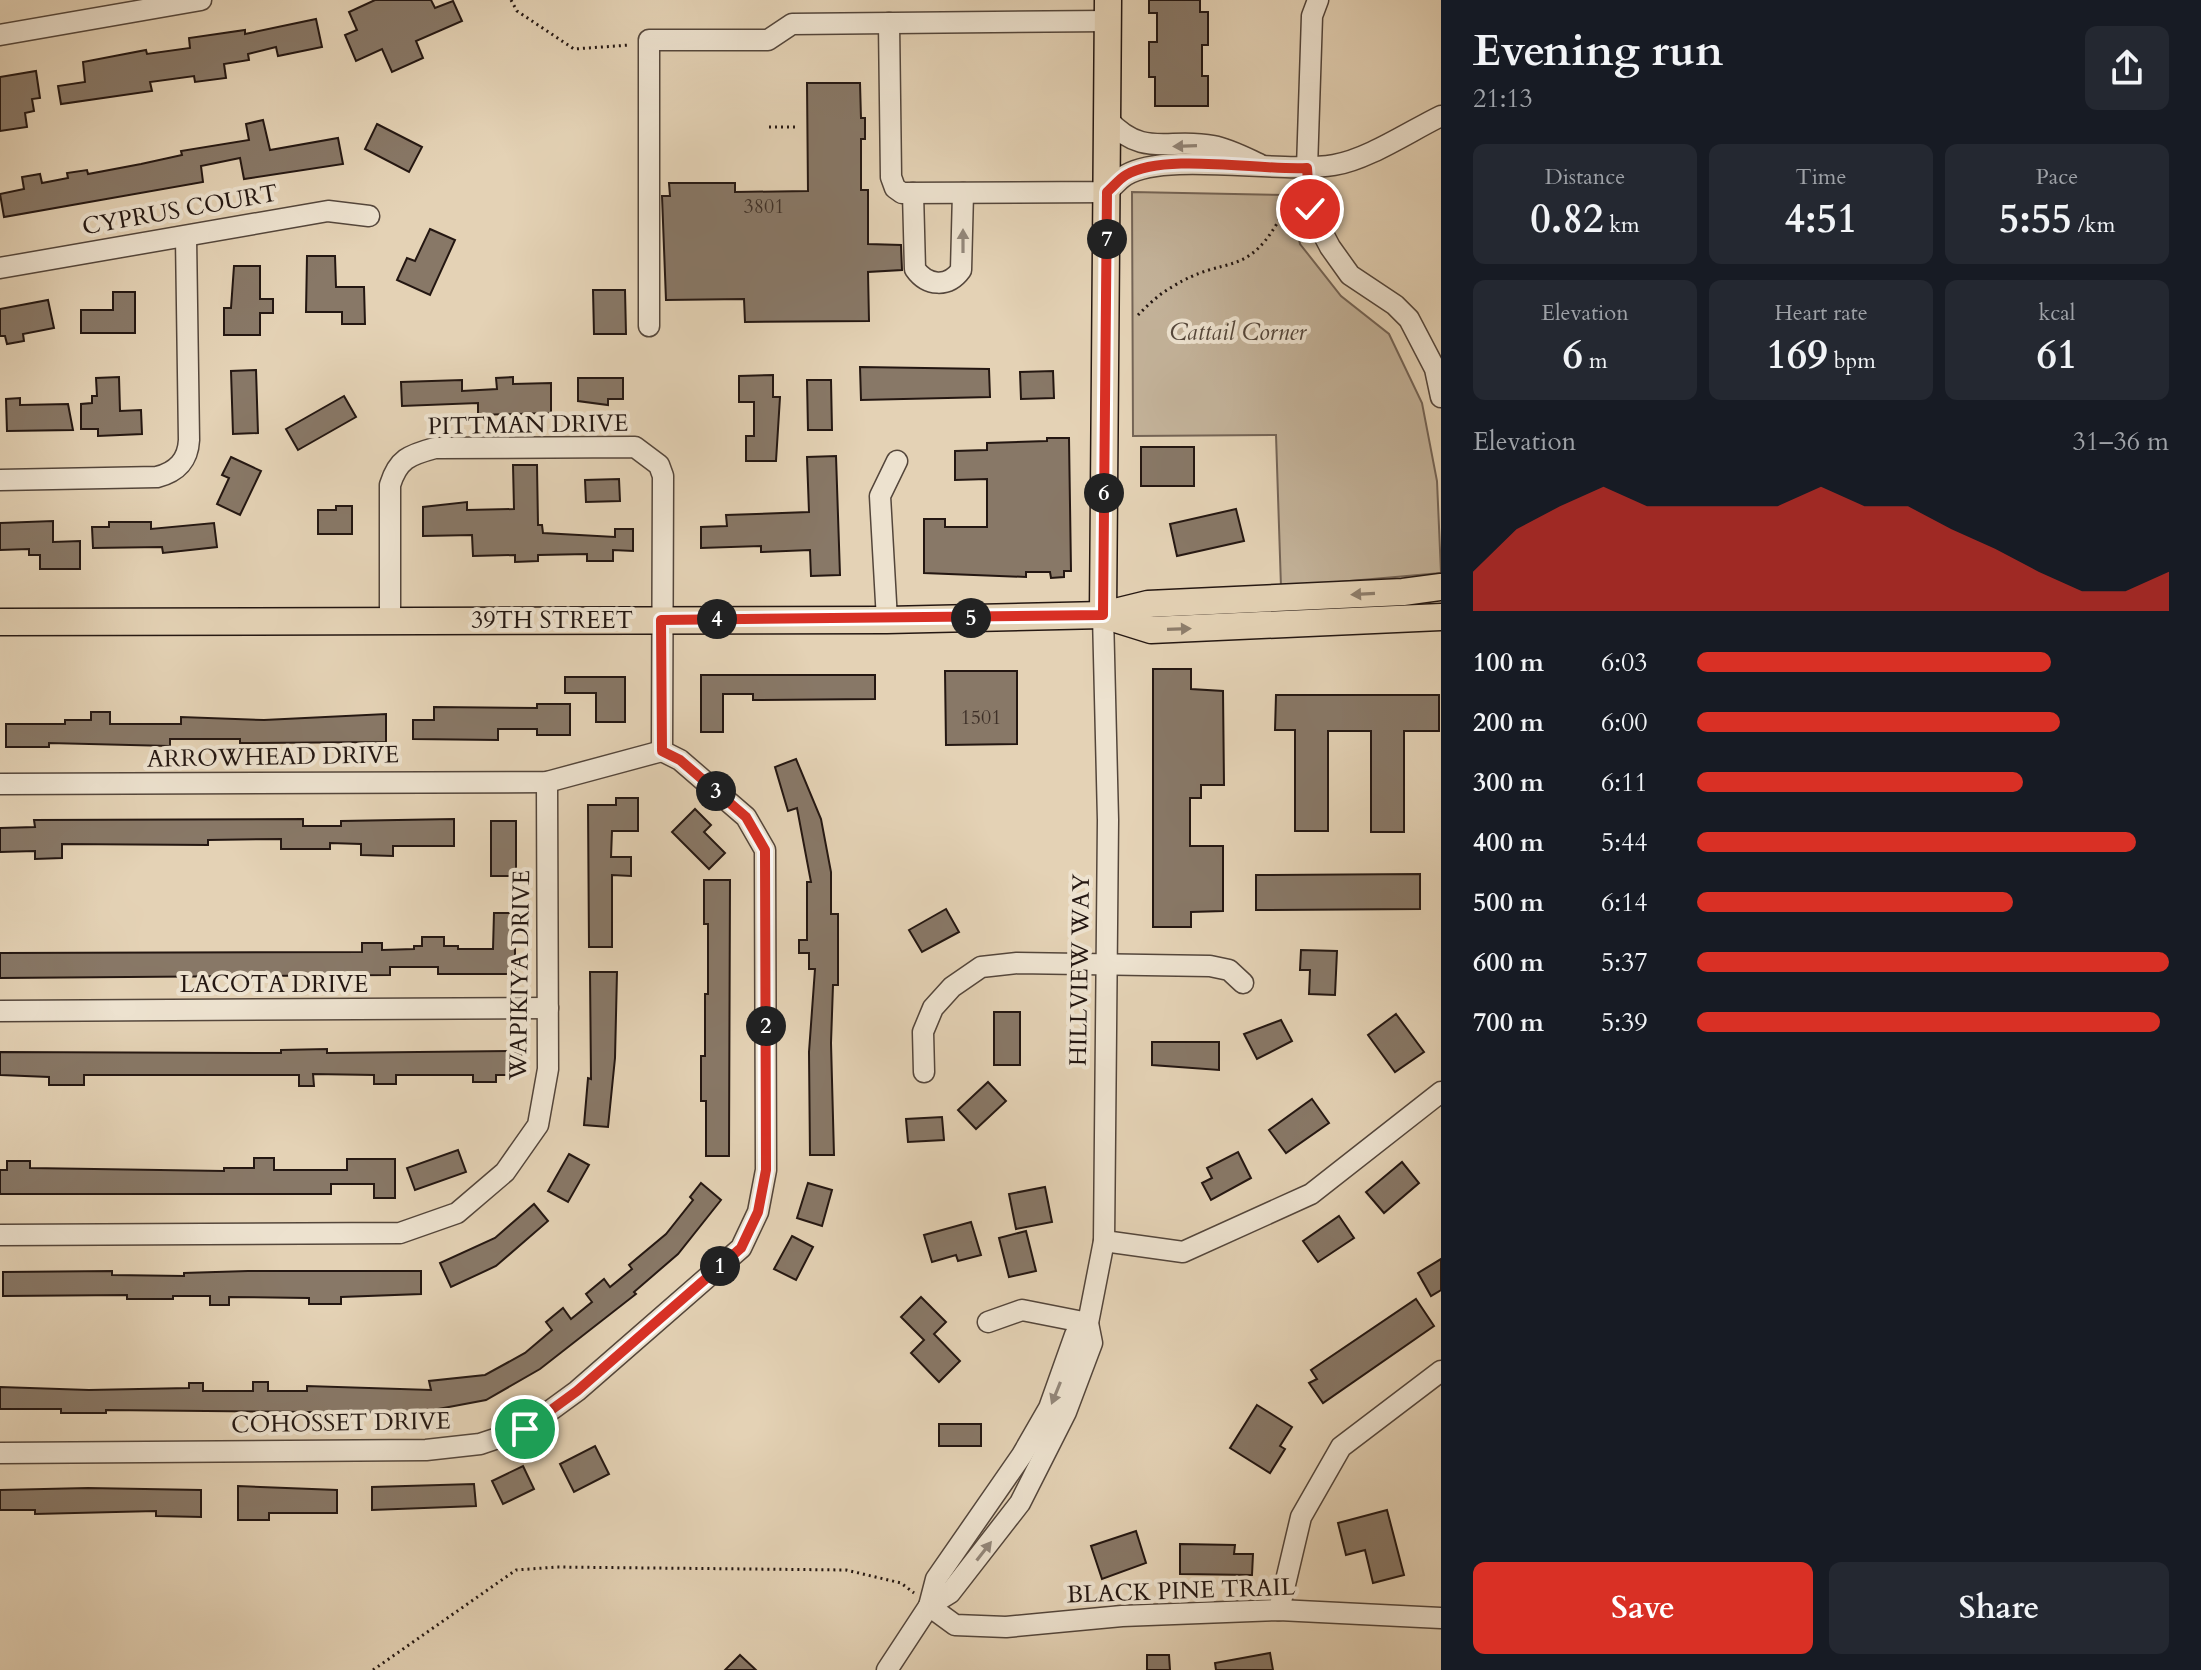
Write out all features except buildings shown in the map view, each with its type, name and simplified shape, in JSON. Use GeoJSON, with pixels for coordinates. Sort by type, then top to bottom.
{"type":"FeatureCollection","features":[{"type":"Feature","properties":{"kind":"main road"},"geometry":{"type":"LineString","coordinates":[[1103,615],[1108,10]]}},
{"type":"Feature","properties":{"kind":"main road"},"geometry":{"type":"LineString","coordinates":[[1103,615],[1148,604],[1403,592],[1441,587]]}},
{"type":"Feature","properties":{"kind":"main road"},"geometry":{"type":"LineString","coordinates":[[1103,615],[1151,630],[1434,614]]}},
{"type":"Feature","properties":{"kind":"main road","name":"39TH STREET"},"geometry":{"type":"LineString","coordinates":[[0,622],[887,620],[1103,615]]}},
{"type":"Feature","properties":{"kind":"street"},"geometry":{"type":"LineString","coordinates":[[0,35],[201,0]]}},
{"type":"Feature","properties":{"kind":"street"},"geometry":{"type":"LineString","coordinates":[[1318,0],[1312,16],[1307,168],[1310,209],[1330,247],[1350,275],[1395,305],[1409,319],[1435,369],[1441,397]]}},
{"type":"Feature","properties":{"kind":"street"},"geometry":{"type":"LineString","coordinates":[[649,326],[649,40],[768,40],[792,24],[889,23],[1108,10]]}},
{"type":"Feature","properties":{"kind":"street"},"geometry":{"type":"LineString","coordinates":[[889,23],[891,177],[895,188],[902,193],[1107,192],[1126,175],[1150,166],[1259,164],[1307,168],[1338,165],[1441,116]]}},
{"type":"Feature","properties":{"kind":"street"},"geometry":{"type":"LineString","coordinates":[[1108,120],[1121,135],[1136,141],[1164,147],[1210,145],[1259,164]]}},
{"type":"Feature","properties":{"kind":"street"},"geometry":{"type":"LineString","coordinates":[[913,193],[915,269],[928,282],[936,283],[946,282],[961,270],[963,193]]}},
{"type":"Feature","properties":{"kind":"street","name":"CYPRUS COURT"},"geometry":{"type":"LineString","coordinates":[[0,268],[328,211],[369,216]]}},
{"type":"Feature","properties":{"kind":"street"},"geometry":{"type":"LineString","coordinates":[[0,480],[157,477],[169,473],[183,461],[189,440],[186,237]]}},
{"type":"Feature","properties":{"kind":"street","name":"PITTMAN DRIVE"},"geometry":{"type":"LineString","coordinates":[[390,620],[390,485],[395,469],[406,456],[435,448],[635,447],[659,465],[663,476],[661,620]]}},
{"type":"Feature","properties":{"kind":"street"},"geometry":{"type":"LineString","coordinates":[[887,620],[880,496],[897,461]]}},
{"type":"Feature","properties":{"kind":"street","name":"HILLVIEW WAY"},"geometry":{"type":"LineString","coordinates":[[887,1670],[929,1606],[950,1593],[1020,1503],[1066,1412],[1092,1343],[1088,1323],[1104,1241],[1107,964],[1103,615]]}},
{"type":"Feature","properties":{"kind":"street"},"geometry":{"type":"LineString","coordinates":[[547,782],[662,751],[661,620]]}},
{"type":"Feature","properties":{"kind":"street","name":"COHOSSET DRIVE"},"geometry":{"type":"LineString","coordinates":[[0,1453],[453,1447],[480,1444],[525,1429],[577,1391],[741,1248],[758,1212],[766,1170],[765,850],[746,817],[680,760],[662,751]]}},
{"type":"Feature","properties":{"kind":"street","name":"ARROWHEAD DRIVE"},"geometry":{"type":"LineString","coordinates":[[0,784],[547,782]]}},
{"type":"Feature","properties":{"kind":"street","name":"WAPIKIYA DRIVE"},"geometry":{"type":"LineString","coordinates":[[0,1235],[400,1233],[457,1213],[505,1172],[538,1125],[548,1069],[547,782]]}},
{"type":"Feature","properties":{"kind":"street"},"geometry":{"type":"LineString","coordinates":[[924,1072],[923,1032],[933,1008],[952,987],[981,967],[1017,963],[1210,966],[1229,970],[1243,983]]}},
{"type":"Feature","properties":{"kind":"street","name":"LACOTA DRIVE"},"geometry":{"type":"LineString","coordinates":[[0,1011],[548,1008]]}},
{"type":"Feature","properties":{"kind":"street"},"geometry":{"type":"LineString","coordinates":[[1104,1241],[1183,1252],[1311,1194],[1441,1092]]}},
{"type":"Feature","properties":{"kind":"street"},"geometry":{"type":"LineString","coordinates":[[988,1322],[1022,1310],[1088,1323]]}},
{"type":"Feature","properties":{"kind":"street"},"geometry":{"type":"LineString","coordinates":[[1279,1610],[1301,1517],[1341,1447],[1441,1371]]}},
{"type":"Feature","properties":{"kind":"street","name":"BLACK PINE TRAIL"},"geometry":{"type":"LineString","coordinates":[[929,1606],[955,1625],[1006,1627],[1122,1616],[1279,1610],[1441,1618]]}},
{"type":"Feature","properties":{"kind":"path"},"geometry":{"type":"LineString","coordinates":[[511,0],[517,11],[574,49],[592,50],[649,40]]}},
{"type":"Feature","properties":{"kind":"path"},"geometry":{"type":"LineString","coordinates":[[769,127],[796,127]]}},
{"type":"Feature","properties":{"kind":"path"},"geometry":{"type":"LineString","coordinates":[[1138,315],[1172,286],[1234,265],[1257,252],[1270,239],[1285,209]]}},
{"type":"Feature","properties":{"kind":"path"},"geometry":{"type":"LineString","coordinates":[[373,1670],[516,1570],[557,1567],[846,1570],[901,1583],[929,1606]]}},
{"type":"Feature","properties":{"kind":"green space","name":"Cattail Corner"},"geometry":{"type":"Polygon","coordinates":[[[1132,192],[1289,195],[1300,244],[1341,296],[1389,334],[1422,403],[1437,481],[1441,573],[1281,587],[1276,435],[1133,436],[1132,192]]]}},
{"type":"Feature","properties":{"kind":"route"},"geometry":{"type":"LineString","coordinates":[[525,1429],[577,1391],[741,1248],[758,1212],[766,1170],[765,850],[746,817],[680,760],[662,751],[661,620],[887,620],[1103,615],[1107,192],[1126,175],[1150,166],[1229,167],[1259,164],[1288,169],[1307,168],[1310,209]]}}]}
